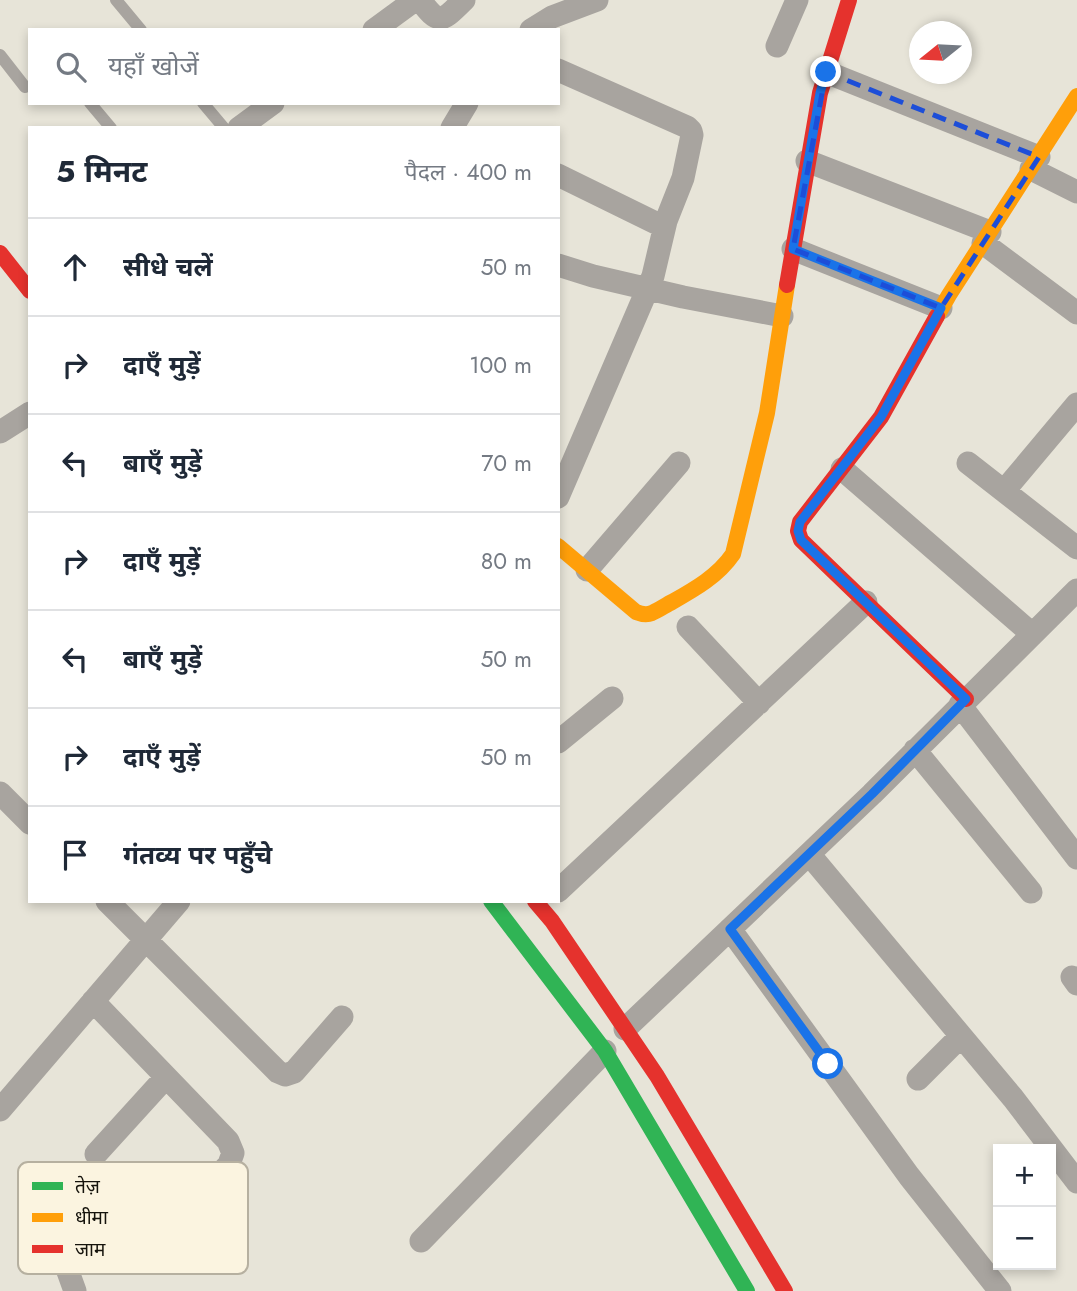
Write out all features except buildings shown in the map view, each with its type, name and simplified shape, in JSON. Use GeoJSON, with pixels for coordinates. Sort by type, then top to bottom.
{"type":"FeatureCollection","features":[{"type":"Feature","properties":{"kind":"street"},"geometry":{"type":"LineString","coordinates":[[377,28],[418,0],[432,16],[439,18],[446,17],[464,0]]}},
{"type":"Feature","properties":{"kind":"street"},"geometry":{"type":"LineString","coordinates":[[777,46],[797,0]]}},
{"type":"Feature","properties":{"kind":"street"},"geometry":{"type":"LineString","coordinates":[[560,548],[636,612],[643,614],[652,613],[718,573],[729,563],[767,413],[820,93],[849,0]]}},
{"type":"Feature","properties":{"kind":"street"},"geometry":{"type":"LineString","coordinates":[[534,28],[585,2]]}},
{"type":"Feature","properties":{"kind":"street"},"geometry":{"type":"LineString","coordinates":[[560,71],[687,127],[692,135],[683,178],[664,227],[653,276],[560,492]]}},
{"type":"Feature","properties":{"kind":"street"},"geometry":{"type":"LineString","coordinates":[[826,72],[1035,163],[1077,192]]}},
{"type":"Feature","properties":{"kind":"street"},"geometry":{"type":"LineString","coordinates":[[1073,844],[963,702],[866,602],[801,540],[798,531],[800,522],[881,417],[941,308],[1077,96]]}},
{"type":"Feature","properties":{"kind":"street"},"geometry":{"type":"LineString","coordinates":[[242,126],[270,105]]}},
{"type":"Feature","properties":{"kind":"street"},"geometry":{"type":"LineString","coordinates":[[457,126],[466,105]]}},
{"type":"Feature","properties":{"kind":"street"},"geometry":{"type":"LineString","coordinates":[[807,161],[986,237],[1077,313]]}},
{"type":"Feature","properties":{"kind":"street"},"geometry":{"type":"LineString","coordinates":[[560,176],[664,227]]}},
{"type":"Feature","properties":{"kind":"street"},"geometry":{"type":"LineString","coordinates":[[793,249],[941,308]]}},
{"type":"Feature","properties":{"kind":"street"},"geometry":{"type":"LineString","coordinates":[[560,266],[593,276],[782,316]]}},
{"type":"Feature","properties":{"kind":"street"},"geometry":{"type":"LineString","coordinates":[[1004,491],[1077,404]]}},
{"type":"Feature","properties":{"kind":"street"},"geometry":{"type":"LineString","coordinates":[[2,430],[28,414]]}},
{"type":"Feature","properties":{"kind":"street"},"geometry":{"type":"LineString","coordinates":[[587,570],[679,463]]}},
{"type":"Feature","properties":{"kind":"street"},"geometry":{"type":"LineString","coordinates":[[968,463],[1077,548]]}},
{"type":"Feature","properties":{"kind":"street"},"geometry":{"type":"LineString","coordinates":[[842,469],[1032,634]]}},
{"type":"Feature","properties":{"kind":"street"},"geometry":{"type":"LineString","coordinates":[[625,1029],[809,854],[1077,590]]}},
{"type":"Feature","properties":{"kind":"street"},"geometry":{"type":"LineString","coordinates":[[560,889],[866,602]]}},
{"type":"Feature","properties":{"kind":"street"},"geometry":{"type":"LineString","coordinates":[[688,627],[759,703]]}},
{"type":"Feature","properties":{"kind":"street"},"geometry":{"type":"LineString","coordinates":[[560,740],[611,698]]}},
{"type":"Feature","properties":{"kind":"street"},"geometry":{"type":"LineString","coordinates":[[915,750],[1031,892]]}},
{"type":"Feature","properties":{"kind":"street"},"geometry":{"type":"LineString","coordinates":[[0,793],[28,822]]}},
{"type":"Feature","properties":{"kind":"street"},"geometry":{"type":"LineString","coordinates":[[809,854],[1013,1098],[1077,1182]]}},
{"type":"Feature","properties":{"kind":"street"},"geometry":{"type":"LineString","coordinates":[[109,903],[278,1072],[285,1075],[294,1072],[342,1017]]}},
{"type":"Feature","properties":{"kind":"street"},"geometry":{"type":"LineString","coordinates":[[0,1110],[177,903]]}},
{"type":"Feature","properties":{"kind":"street"},"geometry":{"type":"LineString","coordinates":[[493,903],[606,1051],[744,1290]]}},
{"type":"Feature","properties":{"kind":"street"},"geometry":{"type":"LineString","coordinates":[[541,903],[657,1076],[785,1291]]}},
{"type":"Feature","properties":{"kind":"street"},"geometry":{"type":"LineString","coordinates":[[730,929],[909,1176],[1000,1291]]}},
{"type":"Feature","properties":{"kind":"street"},"geometry":{"type":"LineString","coordinates":[[93,1001],[228,1141],[233,1153],[230,1162]]}},
{"type":"Feature","properties":{"kind":"street"},"geometry":{"type":"LineString","coordinates":[[918,1079],[961,1036]]}},
{"type":"Feature","properties":{"kind":"street"},"geometry":{"type":"LineString","coordinates":[[421,1241],[606,1051]]}},
{"type":"Feature","properties":{"kind":"street"},"geometry":{"type":"LineString","coordinates":[[96,1154],[166,1077]]}},
{"type":"Feature","properties":{"kind":"street"},"geometry":{"type":"LineString","coordinates":[[69,1274],[75,1291]]}},
{"type":"Feature","properties":{"kind":"lane"},"geometry":{"type":"LineString","coordinates":[[120,2],[140,28]]}},
{"type":"Feature","properties":{"kind":"lane"},"geometry":{"type":"LineString","coordinates":[[0,55],[25,87]]}},
{"type":"Feature","properties":{"kind":"lane"},"geometry":{"type":"LineString","coordinates":[[92,105],[109,126]]}},
{"type":"Feature","properties":{"kind":"lane"},"geometry":{"type":"LineString","coordinates":[[205,105],[222,126]]}},
{"type":"Feature","properties":{"kind":"highlighted area"},"geometry":{"type":"Polygon","coordinates":[[[826,72],[1039,157],[941,308],[793,249],[826,72]]]}},
{"type":"Feature","properties":{"kind":"traffic: fast"},"geometry":{"type":"LineString","coordinates":[[493,903],[605,1051],[747,1291]]}},
{"type":"Feature","properties":{"kind":"traffic: slow"},"geometry":{"type":"LineString","coordinates":[[937,316],[1077,96]]}},
{"type":"Feature","properties":{"kind":"traffic: slow"},"geometry":{"type":"LineString","coordinates":[[560,548],[636,612],[644,614],[655,612],[697,587],[727,562],[733,554],[767,413],[787,285]]}},
{"type":"Feature","properties":{"kind":"traffic: jam"},"geometry":{"type":"LineString","coordinates":[[787,285],[820,93],[849,0]]}},
{"type":"Feature","properties":{"kind":"traffic: jam"},"geometry":{"type":"LineString","coordinates":[[0,253],[28,288]]}},
{"type":"Feature","properties":{"kind":"traffic: jam"},"geometry":{"type":"LineString","coordinates":[[937,316],[881,417],[800,522],[798,531],[801,540],[966,699]]}},
{"type":"Feature","properties":{"kind":"traffic: jam"},"geometry":{"type":"LineString","coordinates":[[537,903],[552,921],[657,1076],[785,1291]]}},
{"type":"Feature","properties":{"kind":"route"},"geometry":{"type":"LineString","coordinates":[[826,72],[793,249],[941,308],[881,417],[800,522],[798,531],[801,540],[966,699],[872,794],[730,929],[828,1064]]}}]}
